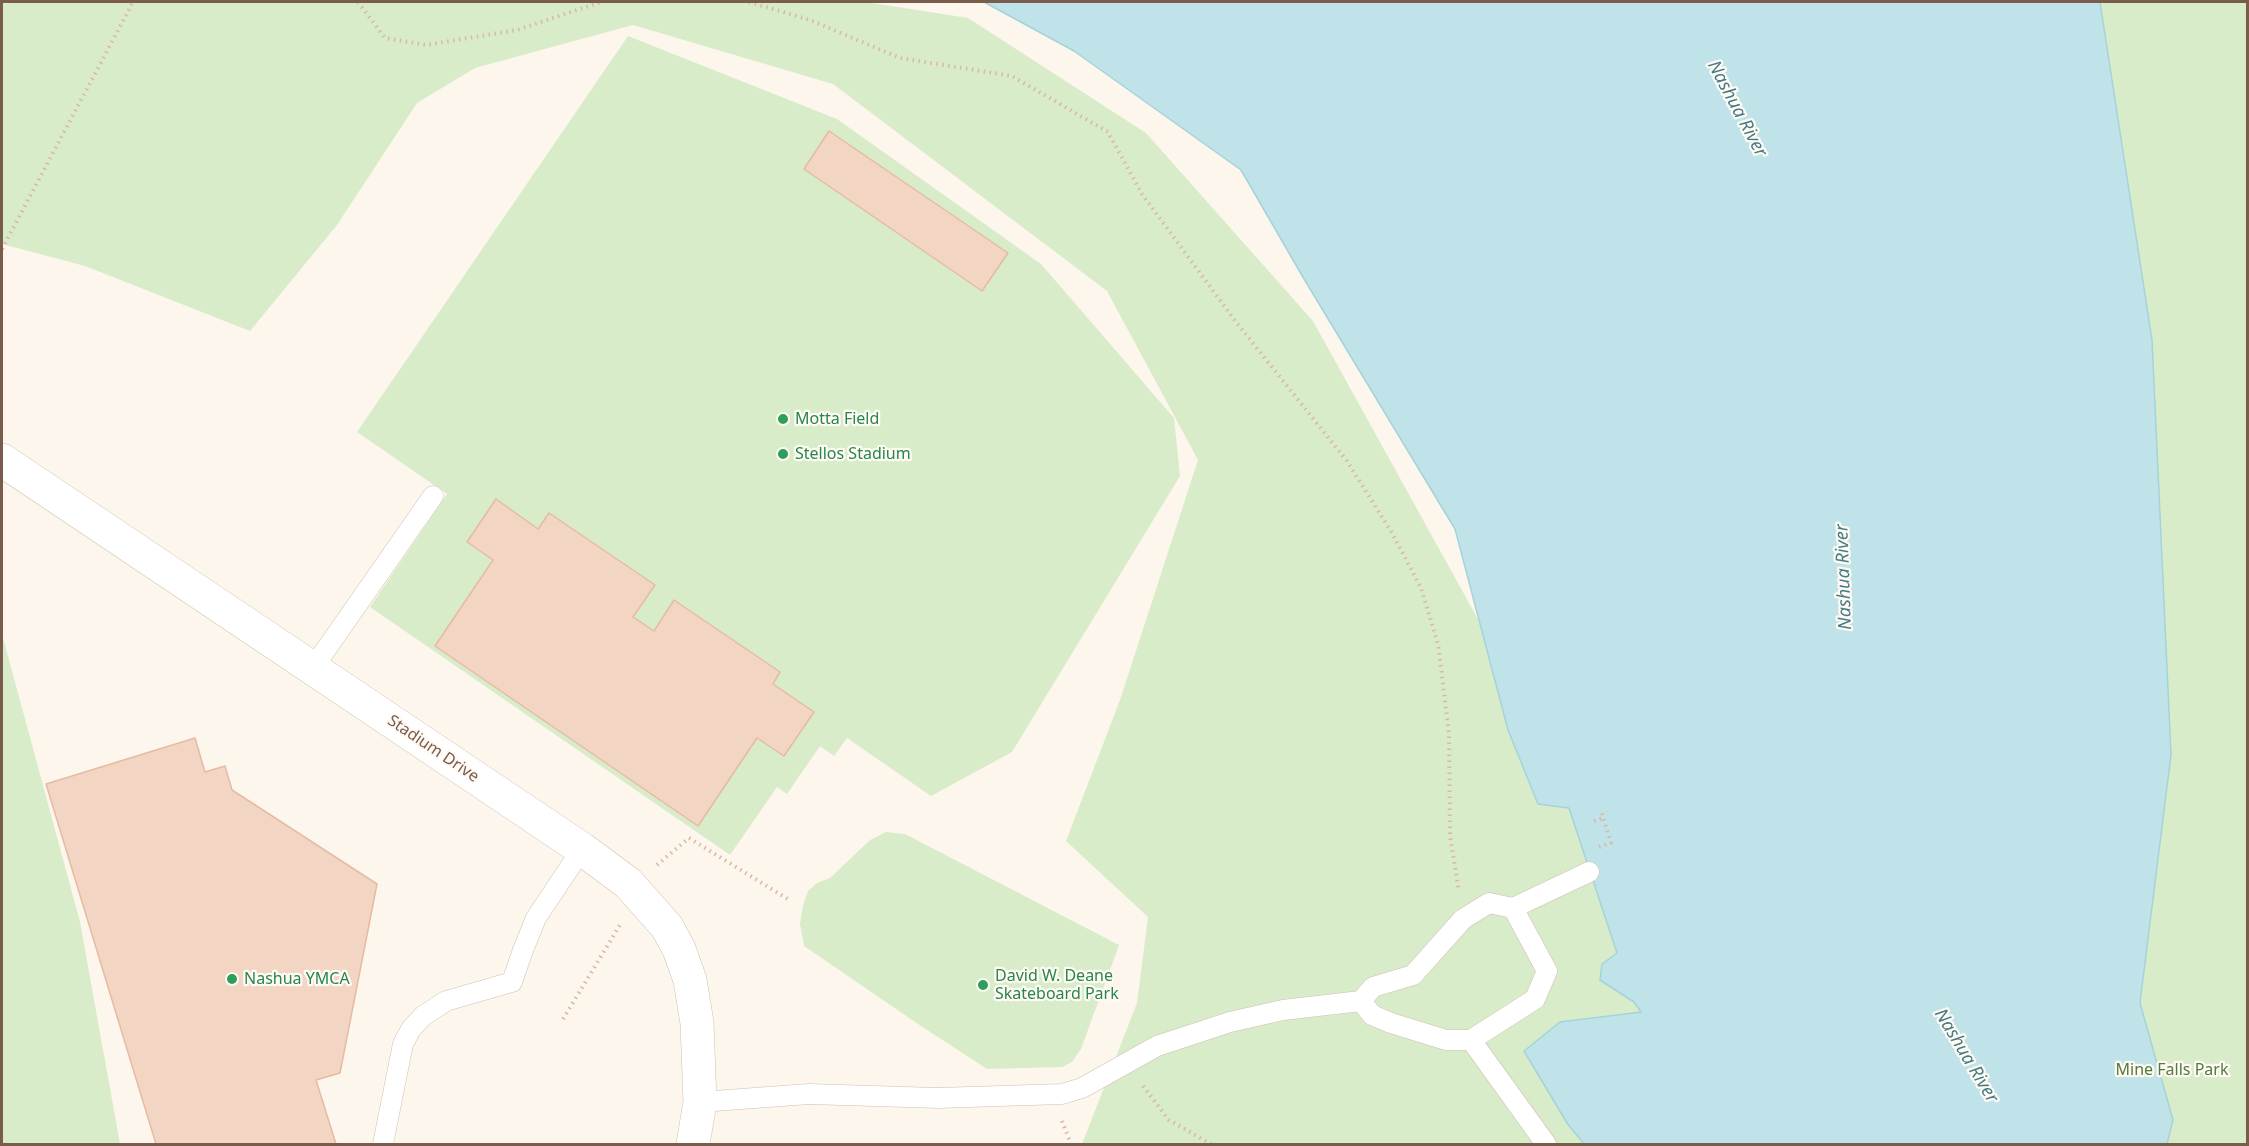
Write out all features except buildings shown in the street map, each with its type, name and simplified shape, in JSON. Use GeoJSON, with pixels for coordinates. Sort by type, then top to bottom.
{"type":"FeatureCollection","features":[{"type":"Feature","properties":{"kind":"street","name":"Stadium Drive"},"geometry":{"type":"LineString","coordinates":[[2,460],[582,849],[628,883],[667,927],[679,949],[690,980],[697,1023],[700,1102],[693,1144]]}},
{"type":"Feature","properties":{"kind":"lane"},"geometry":{"type":"LineString","coordinates":[[313,668],[434,496]]}},
{"type":"Feature","properties":{"kind":"lane"},"geometry":{"type":"LineString","coordinates":[[383,1144],[403,1044],[411,1029],[423,1016],[446,1001],[512,982],[522,950],[536,918],[582,849]]}},
{"type":"Feature","properties":{"kind":"lane"},"geometry":{"type":"LineString","coordinates":[[700,1102],[809,1094],[938,1098],[1062,1094],[1082,1088],[1157,1046],[1230,1022],[1283,1010],[1361,1001],[1373,987],[1413,975],[1463,919],[1490,903],[1513,908],[1589,872]]}},
{"type":"Feature","properties":{"kind":"lane"},"geometry":{"type":"LineString","coordinates":[[1361,1001],[1372,1015],[1391,1023],[1446,1040],[1471,1040],[1535,999],[1547,971],[1513,908]]}},
{"type":"Feature","properties":{"kind":"lane"},"geometry":{"type":"LineString","coordinates":[[1471,1040],[1546,1144]]}},
{"type":"Feature","properties":{"kind":"path"},"geometry":{"type":"LineString","coordinates":[[2,249],[132,2]]}},
{"type":"Feature","properties":{"kind":"path"},"geometry":{"type":"LineString","coordinates":[[358,2],[385,38],[426,45],[517,30],[601,2]]}},
{"type":"Feature","properties":{"kind":"path"},"geometry":{"type":"LineString","coordinates":[[749,2],[810,20],[900,58],[1012,76],[1108,132],[1142,194],[1236,322],[1347,461],[1392,533],[1421,588],[1438,644],[1449,733],[1450,836],[1463,919]]}},
{"type":"Feature","properties":{"kind":"path"},"geometry":{"type":"LineString","coordinates":[[1590,850],[1611,843],[1601,810]]}},
{"type":"Feature","properties":{"kind":"path"},"geometry":{"type":"LineString","coordinates":[[1594,821],[1603,818]]}},
{"type":"Feature","properties":{"kind":"path"},"geometry":{"type":"LineString","coordinates":[[657,865],[689,838],[791,901]]}},
{"type":"Feature","properties":{"kind":"path"},"geometry":{"type":"LineString","coordinates":[[563,1019],[620,924]]}},
{"type":"Feature","properties":{"kind":"path"},"geometry":{"type":"LineString","coordinates":[[1126,1064],[1169,1120],[1211,1144]]}},
{"type":"Feature","properties":{"kind":"path"},"geometry":{"type":"LineString","coordinates":[[1054,1119],[1062,1121],[1071,1144]]}},
{"type":"Feature","properties":{"kind":"green space"},"geometry":{"type":"Polygon","coordinates":[[[2,2],[866,2],[968,18],[1146,133],[1313,321],[1479,621],[1508,730],[1538,804],[1569,808],[1617,953],[1600,980],[1634,1002],[1641,1012],[1560,1022],[1524,1051],[1567,1123],[1584,1144],[1082,1144],[1137,1003],[1148,917],[1066,841],[1120,700],[1198,460],[1107,291],[833,84],[633,25],[475,68],[417,103],[337,225],[250,331],[85,266],[2,244],[2,2]]]}},
{"type":"Feature","properties":{"kind":"green space","name":"Mine Falls Park"},"geometry":{"type":"Polygon","coordinates":[[[2100,2],[2247,2],[2247,1144],[1858,1144],[2140,1003],[2171,755],[2152,340],[2100,2]]]}},
{"type":"Feature","properties":{"kind":"green space","name":"Stellos Stadium"},"geometry":{"type":"Polygon","coordinates":[[[628,36],[837,119],[1041,264],[1174,418],[1180,476],[1012,752],[931,796],[847,738],[834,756],[820,746],[787,794],[777,787],[730,855],[370,607],[447,494],[357,432],[628,36]]]}},
{"type":"Feature","properties":{"kind":"green space"},"geometry":{"type":"Polygon","coordinates":[[[2,634],[80,922],[120,1144],[2,1144],[2,634]]]}},
{"type":"Feature","properties":{"kind":"green space","name":"David W. Deane Skateboard Park"},"geometry":{"type":"Polygon","coordinates":[[[886,832],[905,834],[1119,945],[1081,1049],[1072,1062],[1062,1067],[987,1069],[804,946],[800,924],[808,891],[817,883],[830,878],[870,840],[886,832]]]}},
{"type":"Feature","properties":{"kind":"water","name":"Nashua River"},"geometry":{"type":"Polygon","coordinates":[[[984,2],[2100,2],[2152,340],[2171,755],[2140,1003],[2173,1120],[2167,1144],[1584,1144],[1567,1123],[1524,1051],[1560,1022],[1641,1012],[1634,1002],[1600,980],[1602,964],[1617,953],[1569,808],[1538,804],[1508,730],[1455,529],[1241,170],[1074,51],[984,2]]]}},
{"type":"Feature","properties":{"kind":"place","name":"Motta Field"},"geometry":{"type":"Point","coordinates":[783,419]}},
{"type":"Feature","properties":{"kind":"place","name":"Stellos Stadium"},"geometry":{"type":"Point","coordinates":[783,454]}},
{"type":"Feature","properties":{"kind":"place","name":"Nashua YMCA"},"geometry":{"type":"Point","coordinates":[232,979]}},
{"type":"Feature","properties":{"kind":"place","name":"David W. Deane Skateboard Park"},"geometry":{"type":"Point","coordinates":[983,985]}}]}
